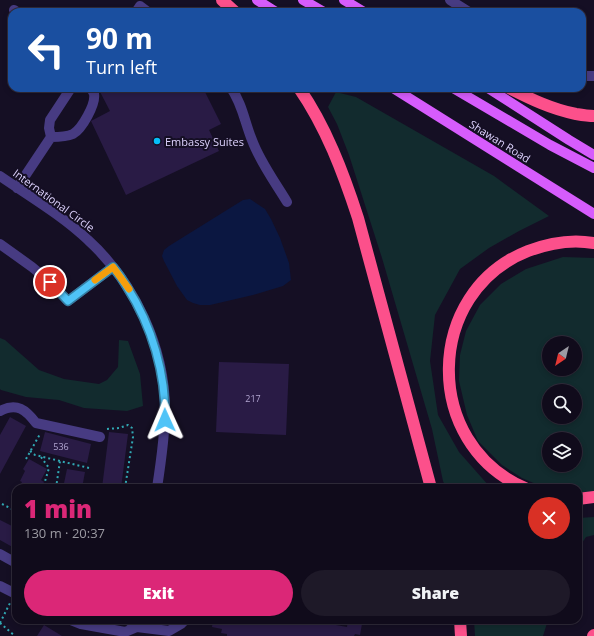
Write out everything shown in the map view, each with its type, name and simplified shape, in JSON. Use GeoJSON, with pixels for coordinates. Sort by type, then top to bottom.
{"type":"FeatureCollection","features":[{"type":"Feature","properties":{"kind":"highway"},"geometry":{"type":"LineString","coordinates":[[222,0],[231,8]]}},
{"type":"Feature","properties":{"kind":"highway"},"geometry":{"type":"LineString","coordinates":[[301,92],[319,122],[346,181],[358,218],[430,484]]}},
{"type":"Feature","properties":{"kind":"highway"},"geometry":{"type":"LineString","coordinates":[[517,92],[543,105],[566,112],[594,116]]}},
{"type":"Feature","properties":{"kind":"highway"},"geometry":{"type":"LineString","coordinates":[[516,484],[504,477],[489,465],[468,439],[458,421],[449,389],[448,377],[452,336],[466,302],[488,276],[501,266],[518,255],[552,243],[571,241],[594,243]]}},
{"type":"Feature","properties":{"kind":"highway"},"geometry":{"type":"LineString","coordinates":[[582,498],[594,497]]}},
{"type":"Feature","properties":{"kind":"highway"},"geometry":{"type":"LineString","coordinates":[[460,624],[461,636]]}},
{"type":"Feature","properties":{"kind":"main road"},"geometry":{"type":"LineString","coordinates":[[257,0],[270,8]]}},
{"type":"Feature","properties":{"kind":"main road"},"geometry":{"type":"LineString","coordinates":[[303,0],[317,8]]}},
{"type":"Feature","properties":{"kind":"main road"},"geometry":{"type":"LineString","coordinates":[[344,0],[357,8]]}},
{"type":"Feature","properties":{"kind":"main road","name":"Shawan Road"},"geometry":{"type":"LineString","coordinates":[[399,92],[594,214]]}},
{"type":"Feature","properties":{"kind":"main road"},"geometry":{"type":"LineString","coordinates":[[460,92],[550,145],[594,168]]}},
{"type":"Feature","properties":{"kind":"main road"},"geometry":{"type":"LineString","coordinates":[[494,92],[594,155]]}},
{"type":"Feature","properties":{"kind":"street"},"geometry":{"type":"LineString","coordinates":[[450,0],[463,8]]}},
{"type":"Feature","properties":{"kind":"street"},"geometry":{"type":"LineString","coordinates":[[51,137],[48,128],[50,120],[68,92]]}},
{"type":"Feature","properties":{"kind":"street"},"geometry":{"type":"LineString","coordinates":[[51,137],[67,136],[75,133],[82,126],[94,102],[93,92]]}},
{"type":"Feature","properties":{"kind":"street"},"geometry":{"type":"LineString","coordinates":[[233,92],[238,101],[258,156],[287,202]]}},
{"type":"Feature","properties":{"kind":"street"},"geometry":{"type":"LineString","coordinates":[[17,188],[51,137]]}},
{"type":"Feature","properties":{"kind":"street","name":"International Circle"},"geometry":{"type":"LineString","coordinates":[[0,176],[71,226],[98,249],[128,287],[137,304],[159,362],[163,387],[165,409],[164,432],[158,484]]}},
{"type":"Feature","properties":{"kind":"street"},"geometry":{"type":"LineString","coordinates":[[1,246],[32,267],[50,282],[68,301],[113,267]]}},
{"type":"Feature","properties":{"kind":"street"},"geometry":{"type":"LineString","coordinates":[[0,411],[9,407],[16,407],[23,410],[36,423],[103,433]]}},
{"type":"Feature","properties":{"kind":"street"},"geometry":{"type":"LineString","coordinates":[[0,554],[12,561]]}},
{"type":"Feature","properties":{"kind":"street"},"geometry":{"type":"LineString","coordinates":[[0,586],[12,595]]}},
{"type":"Feature","properties":{"kind":"street"},"geometry":{"type":"LineString","coordinates":[[89,624],[125,632],[137,628],[169,631],[181,624]]}},
{"type":"Feature","properties":{"kind":"street"},"geometry":{"type":"LineString","coordinates":[[169,631],[170,624]]}},
{"type":"Feature","properties":{"kind":"path"},"geometry":{"type":"LineString","coordinates":[[103,433],[128,425],[132,428],[133,437],[126,484]]}},
{"type":"Feature","properties":{"kind":"path"},"geometry":{"type":"LineString","coordinates":[[26,459],[42,430]]}},
{"type":"Feature","properties":{"kind":"path"},"geometry":{"type":"LineString","coordinates":[[30,451],[35,455],[90,468]]}},
{"type":"Feature","properties":{"kind":"path"},"geometry":{"type":"LineString","coordinates":[[40,456],[49,468],[44,484]]}},
{"type":"Feature","properties":{"kind":"path"},"geometry":{"type":"LineString","coordinates":[[57,484],[60,461]]}},
{"type":"Feature","properties":{"kind":"path"},"geometry":{"type":"LineString","coordinates":[[2,504],[12,509]]}},
{"type":"Feature","properties":{"kind":"path"},"geometry":{"type":"LineString","coordinates":[[12,601],[0,623],[15,636]]}},
{"type":"Feature","properties":{"kind":"green space"},"geometry":{"type":"Polygon","coordinates":[[[336,92],[356,97],[494,176],[549,216],[489,248],[460,269],[435,315],[430,361],[438,415],[459,452],[487,484],[444,484],[443,481],[432,429],[382,258],[349,155],[337,124],[328,107],[336,92]]]}},
{"type":"Feature","properties":{"kind":"green space"},"geometry":{"type":"Polygon","coordinates":[[[563,257],[594,258],[594,491],[582,492],[582,484],[536,484],[522,478],[502,465],[478,441],[467,415],[459,381],[460,355],[466,331],[480,305],[501,284],[526,269],[563,257]]]}},
{"type":"Feature","properties":{"kind":"green space"},"geometry":{"type":"Polygon","coordinates":[[[0,338],[5,340],[39,370],[64,379],[99,384],[107,380],[118,367],[119,340],[128,341],[140,374],[143,406],[127,411],[84,408],[59,400],[26,397],[1,390],[0,338]]]}},
{"type":"Feature","properties":{"kind":"green space"},"geometry":{"type":"Polygon","coordinates":[[[594,517],[594,535],[586,537],[582,543],[582,518],[594,517]]]}},
{"type":"Feature","properties":{"kind":"green space"},"geometry":{"type":"Polygon","coordinates":[[[474,624],[547,624],[543,636],[475,636],[474,624]]]}},
{"type":"Feature","properties":{"kind":"water"},"geometry":{"type":"Polygon","coordinates":[[[250,199],[265,209],[271,219],[289,263],[291,280],[283,286],[210,305],[200,305],[187,300],[177,286],[164,261],[162,256],[164,250],[243,200],[250,199]]]}},
{"type":"Feature","properties":{"kind":"building","name":"Embassy Suites"},"geometry":{"type":"Polygon","coordinates":[[[100,92],[205,92],[221,124],[209,130],[219,151],[126,195],[91,121],[110,111],[100,92]]]}},
{"type":"Feature","properties":{"kind":"building"},"geometry":{"type":"Polygon","coordinates":[[[219,362],[289,364],[286,435],[216,432],[219,362]]]}},
{"type":"Feature","properties":{"kind":"building"},"geometry":{"type":"Polygon","coordinates":[[[10,417],[26,426],[0,474],[0,435],[10,417]]]}},
{"type":"Feature","properties":{"kind":"building"},"geometry":{"type":"Polygon","coordinates":[[[45,432],[91,444],[87,463],[40,451],[45,432]]]}},
{"type":"Feature","properties":{"kind":"building"},"geometry":{"type":"Polygon","coordinates":[[[109,432],[128,434],[122,484],[102,484],[109,432]]]}},
{"type":"Feature","properties":{"kind":"building"},"geometry":{"type":"Polygon","coordinates":[[[29,459],[47,469],[41,480],[44,482],[43,484],[21,484],[22,482],[20,481],[25,471],[23,469],[29,459]]]}},
{"type":"Feature","properties":{"kind":"building"},"geometry":{"type":"Polygon","coordinates":[[[67,469],[85,472],[83,484],[64,484],[67,469]]]}},
{"type":"Feature","properties":{"kind":"building"},"geometry":{"type":"Polygon","coordinates":[[[0,520],[12,526],[12,547],[0,540],[0,520]]]}},
{"type":"Feature","properties":{"kind":"building"},"geometry":{"type":"Polygon","coordinates":[[[212,624],[336,624],[347,627],[347,624],[362,624],[360,635],[355,634],[354,636],[227,636],[227,634],[221,633],[222,629],[212,627],[212,624]]]}},
{"type":"Feature","properties":{"kind":"building"},"geometry":{"type":"Polygon","coordinates":[[[44,625],[62,636],[37,636],[44,625]]]}},
{"type":"Feature","properties":{"kind":"slow traffic"},"geometry":{"type":"LineString","coordinates":[[95,280],[113,267],[129,289]]}},
{"type":"Feature","properties":{"kind":"place","name":"Embassy Suites"},"geometry":{"type":"Point","coordinates":[157,141]}},
{"type":"Feature","properties":{"kind":"route"},"geometry":{"type":"LineString","coordinates":[[50,282],[68,301],[113,267],[128,287],[137,304],[152,341],[159,362],[163,387],[165,420]]}}]}
